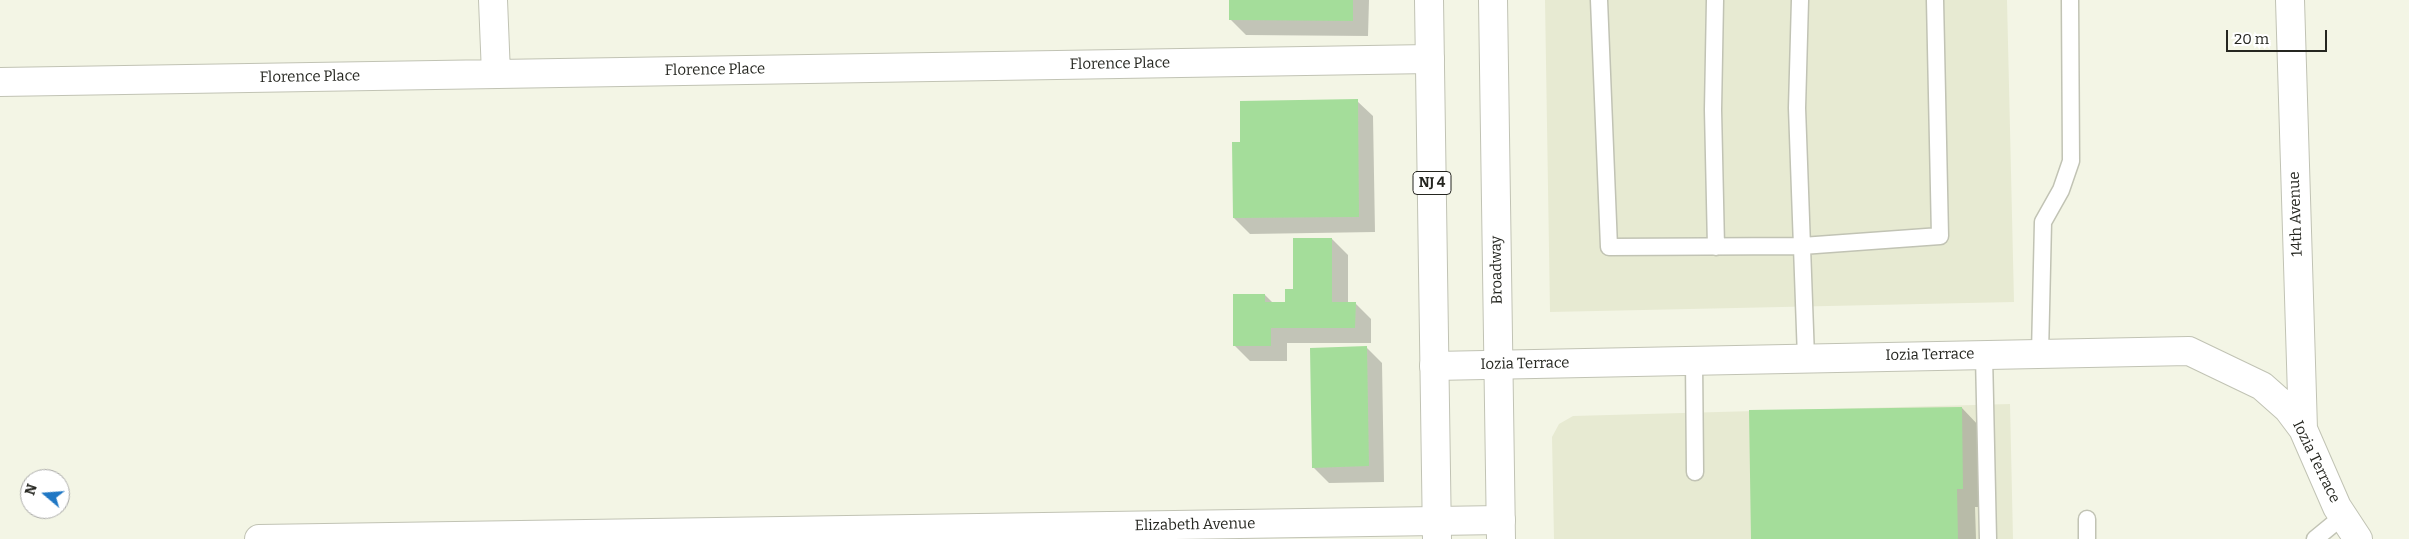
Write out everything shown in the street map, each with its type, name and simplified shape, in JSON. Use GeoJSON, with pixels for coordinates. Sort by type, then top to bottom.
{"type":"FeatureCollection","features":[{"type":"Feature","properties":{"kind":"street"},"geometry":{"type":"LineString","coordinates":[[493,0],[496,74]]}},
{"type":"Feature","properties":{"kind":"street","name":"NJ 4"},"geometry":{"type":"LineString","coordinates":[[1429,0],[1437,530]]}},
{"type":"Feature","properties":{"kind":"street","name":"Broadway"},"geometry":{"type":"LineString","coordinates":[[1493,0],[1501,530]]}},
{"type":"Feature","properties":{"kind":"street","name":"14th Avenue"},"geometry":{"type":"LineString","coordinates":[[2290,0],[2303,429]]}},
{"type":"Feature","properties":{"kind":"street","name":"Florence Place"},"geometry":{"type":"LineString","coordinates":[[0,82],[1430,59]]}},
{"type":"Feature","properties":{"kind":"street","name":"Iozia Terrace"},"geometry":{"type":"LineString","coordinates":[[1434,366],[2189,351],[2262,386],[2288,409],[2303,429],[2343,516],[2358,539]]}},
{"type":"Feature","properties":{"kind":"street","name":"Elizabeth Avenue"},"geometry":{"type":"LineString","coordinates":[[259,539],[1501,530]]}},
{"type":"Feature","properties":{"kind":"lane"},"geometry":{"type":"LineString","coordinates":[[1599,0],[1609,247],[1802,246],[1940,236],[1935,0]]}},
{"type":"Feature","properties":{"kind":"lane"},"geometry":{"type":"LineString","coordinates":[[1715,0],[1713,110],[1716,247]]}},
{"type":"Feature","properties":{"kind":"lane"},"geometry":{"type":"LineString","coordinates":[[1800,0],[1797,108],[1806,358]]}},
{"type":"Feature","properties":{"kind":"lane"},"geometry":{"type":"LineString","coordinates":[[2040,354],[2043,222],[2061,190],[2071,161],[2070,0]]}},
{"type":"Feature","properties":{"kind":"lane"},"geometry":{"type":"LineString","coordinates":[[1984,355],[1988,539]]}},
{"type":"Feature","properties":{"kind":"lane"},"geometry":{"type":"LineString","coordinates":[[1694,360],[1694,472]]}},
{"type":"Feature","properties":{"kind":"lane","name":"Iozia Terrace"},"geometry":{"type":"LineString","coordinates":[[2315,539],[2343,516]]}},
{"type":"Feature","properties":{"kind":"lane"},"geometry":{"type":"LineString","coordinates":[[2087,519],[2087,539]]}},
{"type":"Feature","properties":{"kind":"shaded area"},"geometry":{"type":"Polygon","coordinates":[[[1545,0],[2007,0],[2014,302],[1550,312],[1545,0]]]}},
{"type":"Feature","properties":{"kind":"shaded area"},"geometry":{"type":"Polygon","coordinates":[[[2010,404],[2013,539],[1554,539],[1552,437],[1559,424],[1573,416],[2010,404]]]}},
{"type":"Feature","properties":{"kind":"building"},"geometry":{"type":"Polygon","coordinates":[[[1229,0],[1353,0],[1353,21],[1229,20],[1229,0]]]}},
{"type":"Feature","properties":{"kind":"building"},"geometry":{"type":"Polygon","coordinates":[[[1358,99],[1359,217],[1233,218],[1232,142],[1240,142],[1240,101],[1358,99]]]}},
{"type":"Feature","properties":{"kind":"building"},"geometry":{"type":"Polygon","coordinates":[[[1293,238],[1332,238],[1332,302],[1356,302],[1355,328],[1271,328],[1271,346],[1233,346],[1233,294],[1265,294],[1265,302],[1285,302],[1285,289],[1293,289],[1293,238]]]}},
{"type":"Feature","properties":{"kind":"building"},"geometry":{"type":"Polygon","coordinates":[[[1367,346],[1369,466],[1312,468],[1310,348],[1367,346]]]}},
{"type":"Feature","properties":{"kind":"building"},"geometry":{"type":"Polygon","coordinates":[[[1962,407],[1963,489],[1957,489],[1958,539],[1751,539],[1749,410],[1962,407]]]}}]}
